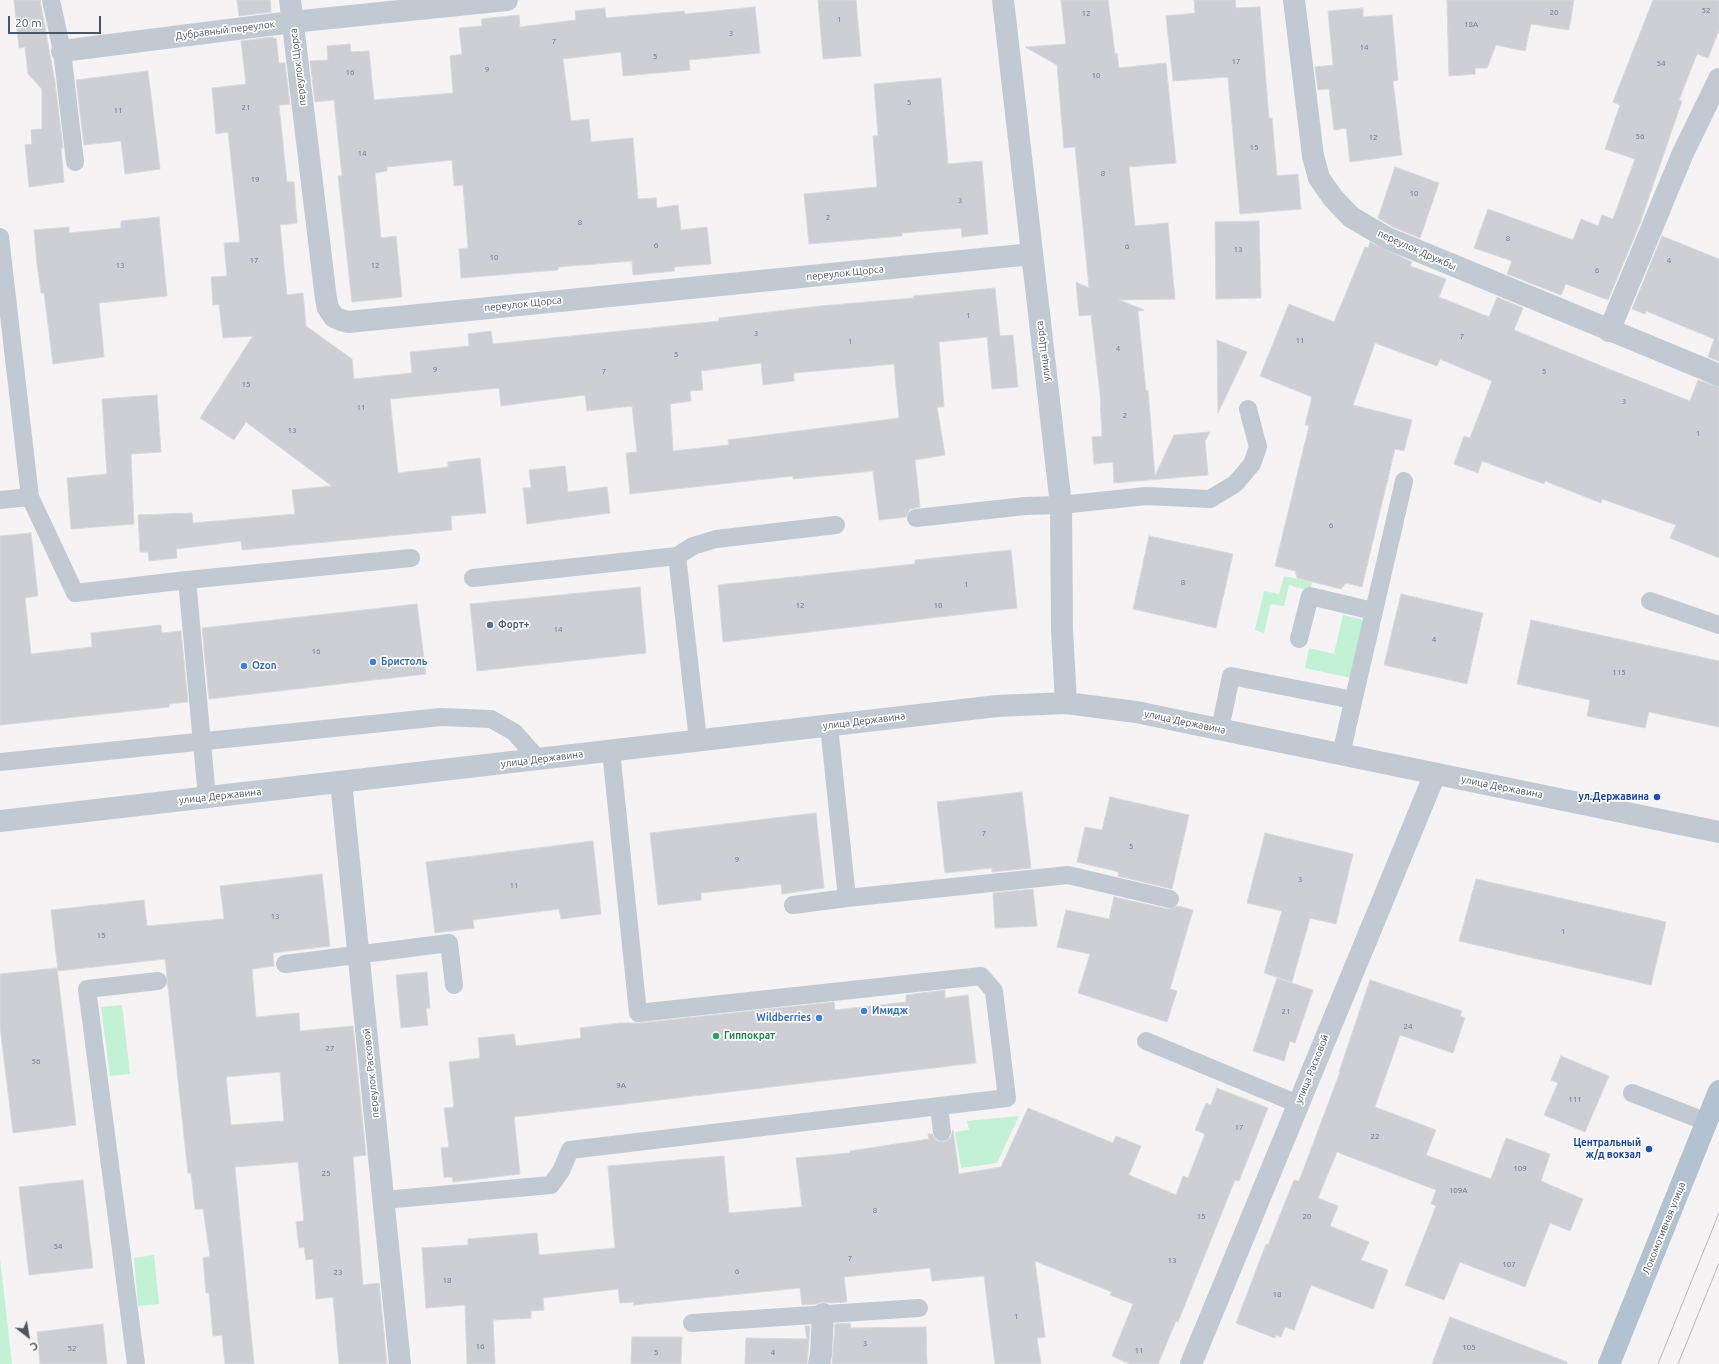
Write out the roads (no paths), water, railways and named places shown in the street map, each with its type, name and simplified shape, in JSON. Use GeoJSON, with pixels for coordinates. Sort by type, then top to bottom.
{"type":"FeatureCollection","features":[{"type":"Feature","properties":{"kind":"main road","name":"Локомотивная улица"},"geometry":{"type":"LineString","coordinates":[[1609,1364],[1719,1092]]}},
{"type":"Feature","properties":{"kind":"street","name":"переулок Щорса"},"geometry":{"type":"LineString","coordinates":[[290,0],[326,299],[328,308],[334,316],[341,320],[348,322],[1032,254]]}},
{"type":"Feature","properties":{"kind":"street","name":"Дубравный переулок"},"geometry":{"type":"LineString","coordinates":[[62,51],[292,22],[507,0]]}},
{"type":"Feature","properties":{"kind":"street","name":"улица Щорса"},"geometry":{"type":"LineString","coordinates":[[1003,0],[1061,505],[1062,629],[1066,703]]}},
{"type":"Feature","properties":{"kind":"street","name":"переулок Дружбы"},"geometry":{"type":"LineString","coordinates":[[1294,0],[1312,156],[1319,178],[1333,198],[1351,217],[1387,238],[1609,331],[1719,375]]}},
{"type":"Feature","properties":{"kind":"street"},"geometry":{"type":"LineString","coordinates":[[1609,331],[1683,153],[1719,79]]}},
{"type":"Feature","properties":{"kind":"street","name":"улица Державина"},"geometry":{"type":"LineString","coordinates":[[0,821],[996,706],[1066,703],[1136,712],[1719,832]]}},
{"type":"Feature","properties":{"kind":"street","name":"улица Расковой"},"geometry":{"type":"LineString","coordinates":[[1191,1364],[1435,774]]}},
{"type":"Feature","properties":{"kind":"street","name":"переулок Расковой"},"geometry":{"type":"LineString","coordinates":[[341,782],[400,1364]]}},
{"type":"Feature","properties":{"kind":"street"},"geometry":{"type":"LineString","coordinates":[[819,1364],[823,1314]]}},
{"type":"Feature","properties":{"kind":"lane"},"geometry":{"type":"LineString","coordinates":[[51,0],[62,51],[75,162]]}},
{"type":"Feature","properties":{"kind":"lane"},"geometry":{"type":"LineString","coordinates":[[0,237],[30,496],[75,592],[411,558]]}},
{"type":"Feature","properties":{"kind":"lane"},"geometry":{"type":"LineString","coordinates":[[916,518],[1025,506],[1061,505],[1146,496],[1210,499],[1235,484],[1252,464],[1258,447],[1248,409]]}},
{"type":"Feature","properties":{"kind":"lane"},"geometry":{"type":"LineString","coordinates":[[1341,754],[1404,481]]}},
{"type":"Feature","properties":{"kind":"lane"},"geometry":{"type":"LineString","coordinates":[[0,500],[30,496]]}},
{"type":"Feature","properties":{"kind":"lane"},"geometry":{"type":"LineString","coordinates":[[473,578],[677,556],[693,546],[716,539],[836,525]]}},
{"type":"Feature","properties":{"kind":"lane"},"geometry":{"type":"LineString","coordinates":[[677,556],[698,740]]}},
{"type":"Feature","properties":{"kind":"lane"},"geometry":{"type":"LineString","coordinates":[[187,580],[207,797]]}},
{"type":"Feature","properties":{"kind":"lane"},"geometry":{"type":"LineString","coordinates":[[1300,639],[1310,596],[1374,611]]}},
{"type":"Feature","properties":{"kind":"lane"},"geometry":{"type":"LineString","coordinates":[[1650,601],[1719,625]]}},
{"type":"Feature","properties":{"kind":"lane"},"geometry":{"type":"LineString","coordinates":[[1220,729],[1231,676],[1353,700]]}},
{"type":"Feature","properties":{"kind":"lane"},"geometry":{"type":"LineString","coordinates":[[0,762],[441,717],[491,719],[514,732],[538,759]]}},
{"type":"Feature","properties":{"kind":"lane"},"geometry":{"type":"LineString","coordinates":[[829,726],[847,898]]}},
{"type":"Feature","properties":{"kind":"lane"},"geometry":{"type":"LineString","coordinates":[[384,1200],[552,1185],[561,1171],[570,1150],[1007,1098],[994,991],[981,976],[638,1013],[611,751]]}},
{"type":"Feature","properties":{"kind":"lane"},"geometry":{"type":"LineString","coordinates":[[793,905],[1068,875],[1170,899]]}},
{"type":"Feature","properties":{"kind":"lane"},"geometry":{"type":"LineString","coordinates":[[285,964],[449,943],[454,985]]}},
{"type":"Feature","properties":{"kind":"lane"},"geometry":{"type":"LineString","coordinates":[[136,1364],[87,989],[158,981]]}},
{"type":"Feature","properties":{"kind":"lane"},"geometry":{"type":"LineString","coordinates":[[1146,1041],[1298,1104]]}},
{"type":"Feature","properties":{"kind":"lane"},"geometry":{"type":"LineString","coordinates":[[1632,1093],[1707,1122]]}},
{"type":"Feature","properties":{"kind":"lane"},"geometry":{"type":"LineString","coordinates":[[939,1106],[942,1132]]}},
{"type":"Feature","properties":{"kind":"lane"},"geometry":{"type":"LineString","coordinates":[[692,1324],[919,1308]]}},
{"type":"Feature","properties":{"kind":"tram line"},"geometry":{"type":"LineString","coordinates":[[1658,1364],[1719,1213]]}},
{"type":"Feature","properties":{"kind":"tram line"},"geometry":{"type":"LineString","coordinates":[[1678,1364],[1719,1263]]}},
{"type":"Feature","properties":{"kind":"place","name":"Форт+"},"geometry":{"type":"Point","coordinates":[490,625]}},
{"type":"Feature","properties":{"kind":"place","name":"Бристоль"},"geometry":{"type":"Point","coordinates":[373,662]}},
{"type":"Feature","properties":{"kind":"place","name":"Ozon"},"geometry":{"type":"Point","coordinates":[244,666]}},
{"type":"Feature","properties":{"kind":"place","name":"ул.Державина"},"geometry":{"type":"Point","coordinates":[1657,797]}},
{"type":"Feature","properties":{"kind":"place","name":"Имидж"},"geometry":{"type":"Point","coordinates":[864,1011]}},
{"type":"Feature","properties":{"kind":"place","name":"Wildberries"},"geometry":{"type":"Point","coordinates":[819,1018]}},
{"type":"Feature","properties":{"kind":"place","name":"Гиппократ"},"geometry":{"type":"Point","coordinates":[716,1036]}},
{"type":"Feature","properties":{"kind":"place","name":"Центральный ж/д вокзал"},"geometry":{"type":"Point","coordinates":[1649,1149]}}]}
